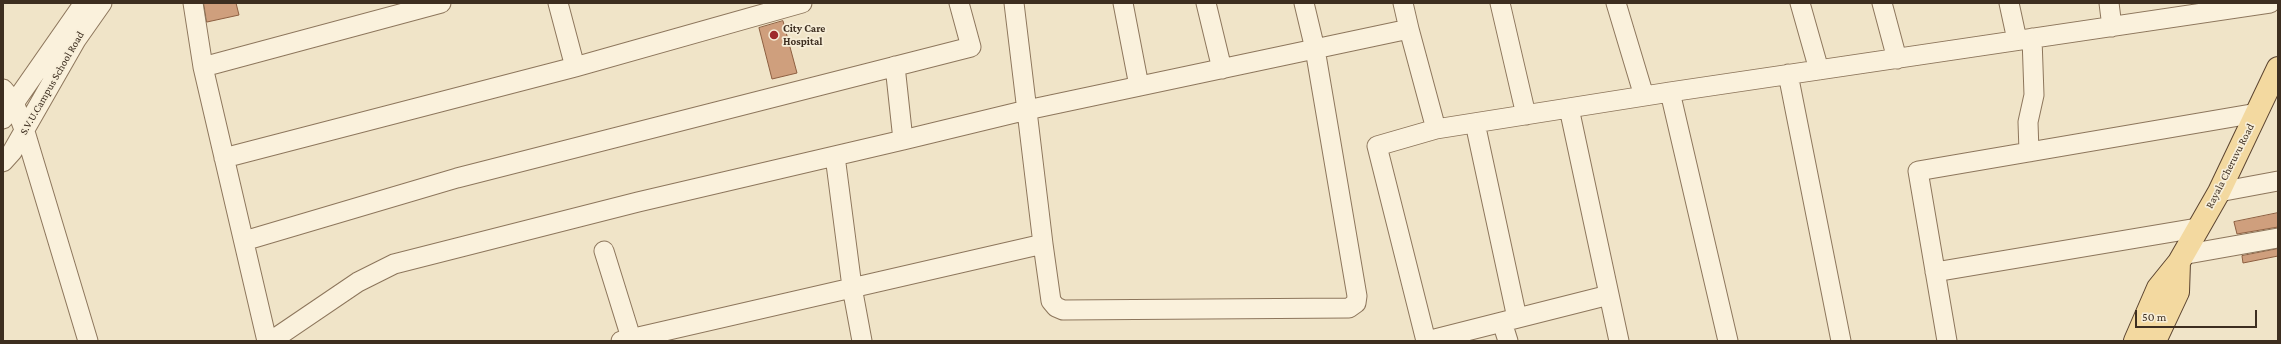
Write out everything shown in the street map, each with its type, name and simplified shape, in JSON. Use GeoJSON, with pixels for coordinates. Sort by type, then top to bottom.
{"type":"FeatureCollection","features":[{"type":"Feature","properties":{"kind":"main road","name":"Rayala Cheruvu Road"},"geometry":{"type":"LineString","coordinates":[[2134,341],[2158,288],[2181,259],[2197,228],[2219,192],[2257,113],[2275,80]]}},
{"type":"Feature","properties":{"kind":"main road","name":"Rayala Cheruvu Road"},"geometry":{"type":"LineString","coordinates":[[2156,341],[2178,292],[2181,259]]}},
{"type":"Feature","properties":{"kind":"street","name":"S.V.U.Campus School Road"},"geometry":{"type":"LineString","coordinates":[[3,119],[9,96],[84,3]]}},
{"type":"Feature","properties":{"kind":"street","name":"S.V.U.Campus School Road"},"geometry":{"type":"LineString","coordinates":[[3,162],[24,130],[76,40],[102,3]]}},
{"type":"Feature","properties":{"kind":"street"},"geometry":{"type":"LineString","coordinates":[[193,3],[203,66],[267,341]]}},
{"type":"Feature","properties":{"kind":"street"},"geometry":{"type":"LineString","coordinates":[[203,66],[441,3]]}},
{"type":"Feature","properties":{"kind":"street"},"geometry":{"type":"LineString","coordinates":[[558,3],[575,67]]}},
{"type":"Feature","properties":{"kind":"street"},"geometry":{"type":"LineString","coordinates":[[224,158],[575,67],[802,3]]}},
{"type":"Feature","properties":{"kind":"street"},"geometry":{"type":"LineString","coordinates":[[244,241],[457,178],[971,47],[959,3]]}},
{"type":"Feature","properties":{"kind":"street"},"geometry":{"type":"LineString","coordinates":[[1014,3],[1043,244],[1051,301],[1056,307],[1063,310],[1349,308],[1356,303],[1357,296],[1315,48],[1304,3]]}},
{"type":"Feature","properties":{"kind":"street"},"geometry":{"type":"LineString","coordinates":[[1123,3],[1139,86]]}},
{"type":"Feature","properties":{"kind":"street"},"geometry":{"type":"LineString","coordinates":[[1206,3],[1222,69]]}},
{"type":"Feature","properties":{"kind":"street"},"geometry":{"type":"LineString","coordinates":[[1403,3],[1436,129]]}},
{"type":"Feature","properties":{"kind":"street"},"geometry":{"type":"LineString","coordinates":[[1500,3],[1526,115]]}},
{"type":"Feature","properties":{"kind":"street"},"geometry":{"type":"LineString","coordinates":[[1616,3],[1644,96]]}},
{"type":"Feature","properties":{"kind":"street"},"geometry":{"type":"LineString","coordinates":[[1800,3],[1819,70]]}},
{"type":"Feature","properties":{"kind":"street"},"geometry":{"type":"LineString","coordinates":[[1882,3],[1896,58]]}},
{"type":"Feature","properties":{"kind":"street"},"geometry":{"type":"LineString","coordinates":[[2009,3],[2024,39],[2034,95],[2028,122],[2029,152]]}},
{"type":"Feature","properties":{"kind":"street"},"geometry":{"type":"LineString","coordinates":[[2109,3],[2112,26]]}},
{"type":"Feature","properties":{"kind":"street"},"geometry":{"type":"LineString","coordinates":[[1609,295],[1427,341],[1376,146],[1436,129],[1788,74],[2112,26],[2213,7],[2270,3]]}},
{"type":"Feature","properties":{"kind":"street"},"geometry":{"type":"LineString","coordinates":[[270,341],[358,282],[394,264],[638,202],[1027,110],[1409,28]]}},
{"type":"Feature","properties":{"kind":"street"},"geometry":{"type":"LineString","coordinates":[[895,66],[903,140]]}},
{"type":"Feature","properties":{"kind":"street"},"geometry":{"type":"LineString","coordinates":[[1788,74],[1841,341]]}},
{"type":"Feature","properties":{"kind":"street"},"geometry":{"type":"LineString","coordinates":[[1670,92],[1728,341]]}},
{"type":"Feature","properties":{"kind":"street"},"geometry":{"type":"LineString","coordinates":[[9,96],[24,130],[88,341]]}},
{"type":"Feature","properties":{"kind":"street"},"geometry":{"type":"LineString","coordinates":[[1569,108],[1619,341]]}},
{"type":"Feature","properties":{"kind":"street"},"geometry":{"type":"LineString","coordinates":[[1947,341],[1918,171],[2257,113]]}},
{"type":"Feature","properties":{"kind":"street"},"geometry":{"type":"LineString","coordinates":[[1475,123],[1510,320],[1508,341]]}},
{"type":"Feature","properties":{"kind":"street"},"geometry":{"type":"LineString","coordinates":[[835,156],[852,287],[862,341]]}},
{"type":"Feature","properties":{"kind":"street"},"geometry":{"type":"LineString","coordinates":[[2219,192],[2278,181]]}},
{"type":"Feature","properties":{"kind":"street"},"geometry":{"type":"LineString","coordinates":[[1935,272],[2197,228]]}},
{"type":"Feature","properties":{"kind":"street"},"geometry":{"type":"LineString","coordinates":[[2181,259],[2278,238]]}},
{"type":"Feature","properties":{"kind":"street"},"geometry":{"type":"LineString","coordinates":[[604,251],[628,340],[1043,244]]}},
{"type":"Feature","properties":{"kind":"building"},"geometry":{"type":"Polygon","coordinates":[[[204,3],[236,3],[239,15],[207,22],[204,3]]]}},
{"type":"Feature","properties":{"kind":"building"},"geometry":{"type":"Polygon","coordinates":[[[783,21],[797,73],[772,79],[759,28],[783,21]]]}},
{"type":"Feature","properties":{"kind":"building"},"geometry":{"type":"Polygon","coordinates":[[[2278,213],[2278,227],[2237,234],[2234,222],[2278,213]]]}},
{"type":"Feature","properties":{"kind":"building"},"geometry":{"type":"Polygon","coordinates":[[[2278,249],[2278,256],[2243,263],[2242,256],[2278,249]]]}},
{"type":"Feature","properties":{"kind":"place","name":"City Care Hospital"},"geometry":{"type":"Point","coordinates":[774,35]}}]}
